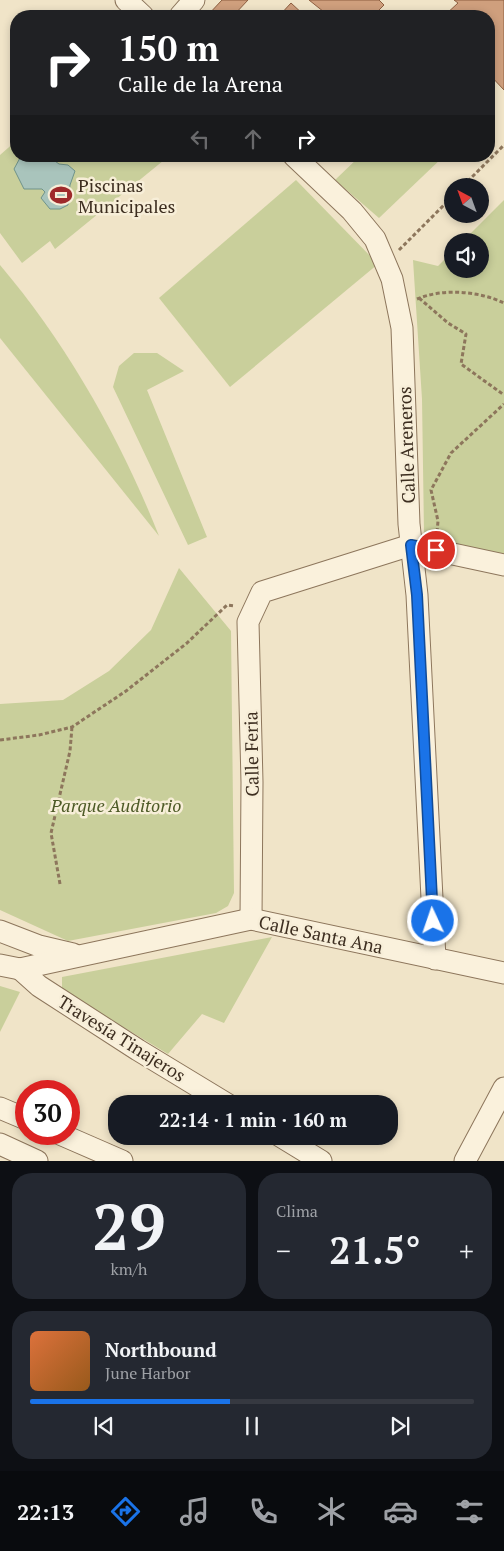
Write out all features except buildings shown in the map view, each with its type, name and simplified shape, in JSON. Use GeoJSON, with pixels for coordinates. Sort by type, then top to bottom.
{"type":"FeatureCollection","features":[{"type":"Feature","properties":{"kind":"street"},"geometry":{"type":"LineString","coordinates":[[126,0],[137,10]]}},
{"type":"Feature","properties":{"kind":"street"},"geometry":{"type":"LineString","coordinates":[[185,10],[194,0]]}},
{"type":"Feature","properties":{"kind":"street","name":"Calle Areneros"},"geometry":{"type":"LineString","coordinates":[[300,162],[352,211],[375,240],[392,279],[402,328],[411,545],[417,595],[435,959]]}},
{"type":"Feature","properties":{"kind":"street"},"geometry":{"type":"LineString","coordinates":[[258,601],[411,545],[504,566]]}},
{"type":"Feature","properties":{"kind":"street","name":"Calle Feria"},"geometry":{"type":"LineString","coordinates":[[251,918],[252,782],[248,622],[258,601]]}},
{"type":"Feature","properties":{"kind":"street","name":"Calle Santa Ana"},"geometry":{"type":"LineString","coordinates":[[10,967],[78,955],[251,918],[504,973]]}},
{"type":"Feature","properties":{"kind":"street","name":"Calle Santa Ana"},"geometry":{"type":"LineString","coordinates":[[0,931],[39,946],[78,955]]}},
{"type":"Feature","properties":{"kind":"street"},"geometry":{"type":"LineString","coordinates":[[0,938],[2,946],[0,956]]}},
{"type":"Feature","properties":{"kind":"street","name":"Travesía Tinajeros"},"geometry":{"type":"LineString","coordinates":[[10,967],[130,1045],[212,1095]]}},
{"type":"Feature","properties":{"kind":"street"},"geometry":{"type":"LineString","coordinates":[[465,1161],[504,1088]]}},
{"type":"Feature","properties":{"kind":"street"},"geometry":{"type":"LineString","coordinates":[[0,1108],[15,1114]]}},
{"type":"Feature","properties":{"kind":"street"},"geometry":{"type":"LineString","coordinates":[[80,1143],[122,1161]]}},
{"type":"Feature","properties":{"kind":"street"},"geometry":{"type":"LineString","coordinates":[[0,1144],[37,1161]]}},
{"type":"Feature","properties":{"kind":"street"},"geometry":{"type":"LineString","coordinates":[[295,1145],[321,1161]]}},
{"type":"Feature","properties":{"kind":"path"},"geometry":{"type":"LineString","coordinates":[[495,154],[504,145]]}},
{"type":"Feature","properties":{"kind":"path"},"geometry":{"type":"LineString","coordinates":[[471,178],[487,162]]}},
{"type":"Feature","properties":{"kind":"path"},"geometry":{"type":"LineString","coordinates":[[385,262],[444,205]]}},
{"type":"Feature","properties":{"kind":"path"},"geometry":{"type":"LineString","coordinates":[[398,307],[428,294],[488,295],[504,302]]}},
{"type":"Feature","properties":{"kind":"path"},"geometry":{"type":"LineString","coordinates":[[419,298],[448,324],[466,334],[461,364],[504,395]]}},
{"type":"Feature","properties":{"kind":"path"},"geometry":{"type":"LineString","coordinates":[[436,550],[438,521],[431,490],[451,453],[504,404]]}},
{"type":"Feature","properties":{"kind":"path"},"geometry":{"type":"LineString","coordinates":[[0,740],[39,735],[72,727],[126,691],[187,643],[227,605],[258,601]]}},
{"type":"Feature","properties":{"kind":"path"},"geometry":{"type":"LineString","coordinates":[[60,884],[50,833],[68,759],[72,727]]}},
{"type":"Feature","properties":{"kind":"green space","name":"Piscinas Municipales"},"geometry":{"type":"Polygon","coordinates":[[[10,146],[10,162],[162,162],[55,249],[50,241],[22,263],[0,233],[0,155],[10,146]]]}},
{"type":"Feature","properties":{"kind":"green space"},"geometry":{"type":"Polygon","coordinates":[[[354,162],[438,162],[379,218],[335,180],[354,162]]]}},
{"type":"Feature","properties":{"kind":"green space"},"geometry":{"type":"Polygon","coordinates":[[[296,180],[378,264],[230,387],[159,298],[296,180]]]}},
{"type":"Feature","properties":{"kind":"green space"},"geometry":{"type":"Polygon","coordinates":[[[504,200],[504,559],[433,542],[424,533],[422,399],[413,260],[438,266],[444,260],[444,278],[489,278],[489,233],[471,233],[481,223],[489,223],[489,215],[504,200]]]}},
{"type":"Feature","properties":{"kind":"green space"},"geometry":{"type":"Polygon","coordinates":[[[0,265],[48,327],[90,394],[128,464],[159,536],[0,338],[0,265]]]}},
{"type":"Feature","properties":{"kind":"green space"},"geometry":{"type":"Polygon","coordinates":[[[134,353],[157,353],[184,371],[147,390],[207,537],[188,545],[113,387],[119,366],[134,353]]]}},
{"type":"Feature","properties":{"kind":"green space","name":"Parque Auditorio"},"geometry":{"type":"Polygon","coordinates":[[[179,568],[231,631],[234,893],[228,906],[216,913],[68,941],[0,910],[0,704],[63,700],[109,671],[151,630],[179,568]]]}},
{"type":"Feature","properties":{"kind":"green space"},"geometry":{"type":"Polygon","coordinates":[[[272,937],[224,1023],[202,1014],[168,1054],[62,990],[62,977],[272,937]]]}},
{"type":"Feature","properties":{"kind":"green space"},"geometry":{"type":"Polygon","coordinates":[[[0,986],[20,992],[0,1032],[0,986]]]}},
{"type":"Feature","properties":{"kind":"water"},"geometry":{"type":"Polygon","coordinates":[[[18,162],[56,162],[68,165],[75,171],[70,185],[68,205],[60,209],[50,209],[41,198],[45,192],[42,189],[24,189],[14,169],[18,162]]]}},
{"type":"Feature","properties":{"kind":"place","name":"Piscinas Municipales"},"geometry":{"type":"Point","coordinates":[61,195]}},
{"type":"Feature","properties":{"kind":"route"},"geometry":{"type":"LineString","coordinates":[[433,921],[417,595],[411,545],[436,550]]}}]}
